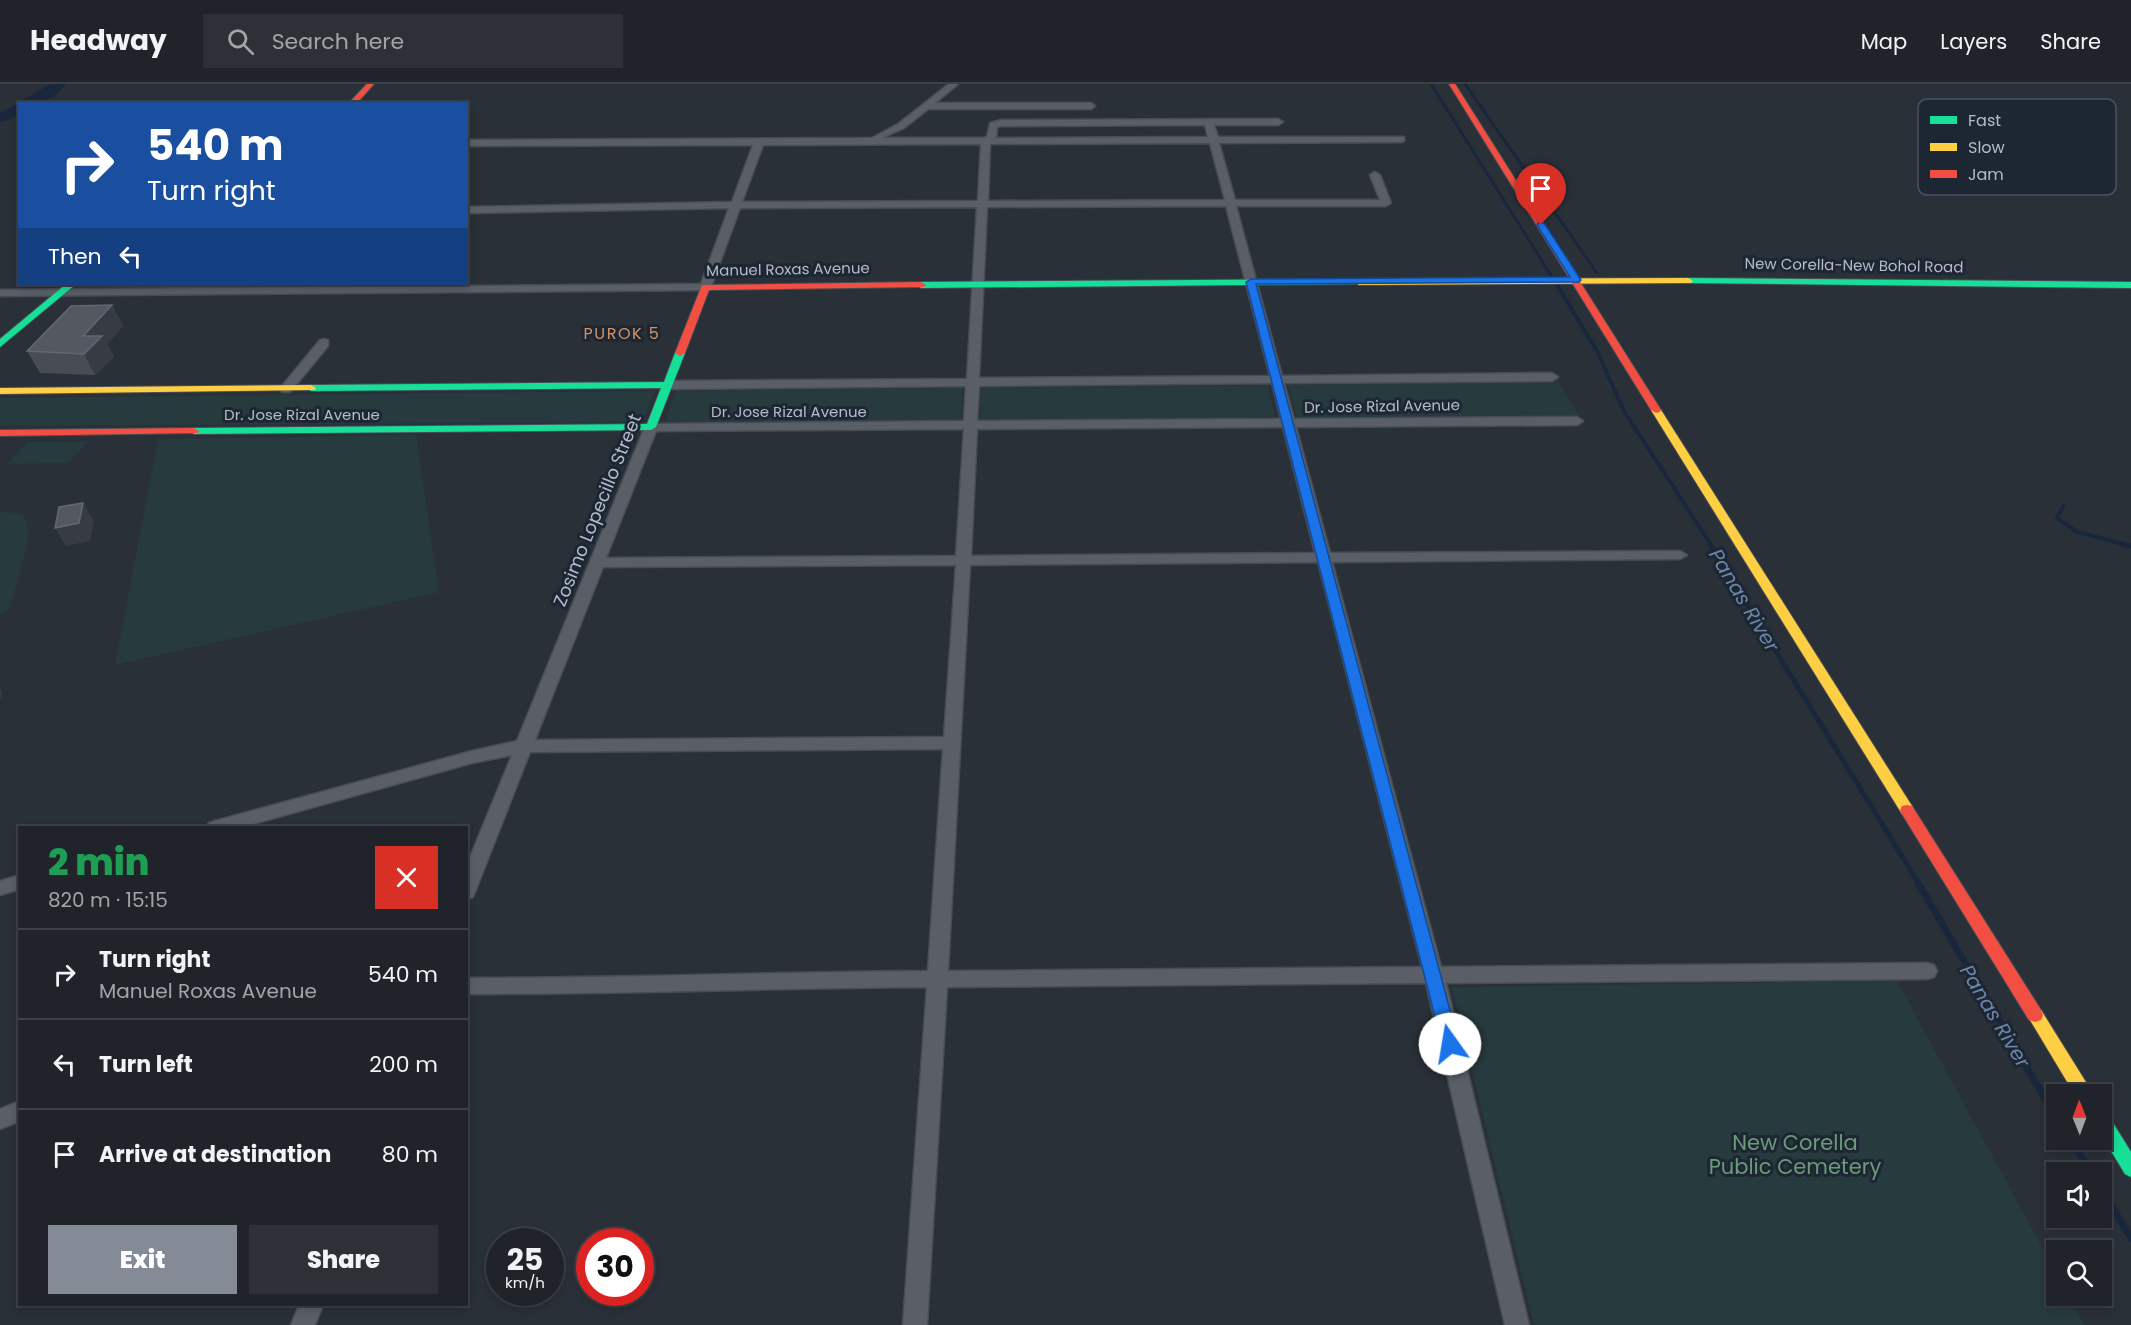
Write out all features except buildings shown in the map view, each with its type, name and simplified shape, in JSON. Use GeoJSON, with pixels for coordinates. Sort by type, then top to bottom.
{"type":"FeatureCollection","features":[{"type":"Feature","properties":{"kind":"main road"},"geometry":{"type":"LineString","coordinates":[[353,102],[371,84]]}},
{"type":"Feature","properties":{"kind":"main road"},"geometry":{"type":"LineString","coordinates":[[1452,84],[1569,280],[1722,518],[2078,1084]]}},
{"type":"Feature","properties":{"kind":"main road","name":"Manuel Roxas Avenue"},"geometry":{"type":"LineString","coordinates":[[705,287],[1569,280]]}},
{"type":"Feature","properties":{"kind":"main road","name":"New Corella-New Bohol Road"},"geometry":{"type":"LineString","coordinates":[[1569,280],[1787,280],[2131,285]]}},
{"type":"Feature","properties":{"kind":"main road","name":"Zosimo Lopecillo Street"},"geometry":{"type":"LineString","coordinates":[[651,427],[705,287]]}},
{"type":"Feature","properties":{"kind":"main road"},"geometry":{"type":"LineString","coordinates":[[0,344],[65,288]]}},
{"type":"Feature","properties":{"kind":"main road","name":"Dr. Jose Rizal Avenue"},"geometry":{"type":"LineString","coordinates":[[0,391],[668,385]]}},
{"type":"Feature","properties":{"kind":"main road","name":"Dr. Jose Rizal Avenue"},"geometry":{"type":"LineString","coordinates":[[0,433],[651,427]]}},
{"type":"Feature","properties":{"kind":"main road"},"geometry":{"type":"LineString","coordinates":[[2112,1137],[2131,1168]]}},
{"type":"Feature","properties":{"kind":"street"},"geometry":{"type":"LineString","coordinates":[[870,141],[901,126],[954,84]]}},
{"type":"Feature","properties":{"kind":"street"},"geometry":{"type":"LineString","coordinates":[[925,106],[1091,106]]}},
{"type":"Feature","properties":{"kind":"street"},"geometry":{"type":"LineString","coordinates":[[1209,122],[1434,976],[1517,1325]]}},
{"type":"Feature","properties":{"kind":"street"},"geometry":{"type":"LineString","coordinates":[[915,1325],[971,427],[981,204],[988,140],[993,125],[1001,123],[1278,122]]}},
{"type":"Feature","properties":{"kind":"street"},"geometry":{"type":"LineString","coordinates":[[468,143],[1401,139]]}},
{"type":"Feature","properties":{"kind":"street","name":"Zosimo Lopecillo Street"},"geometry":{"type":"LineString","coordinates":[[705,287],[759,142]]}},
{"type":"Feature","properties":{"kind":"street"},"geometry":{"type":"LineString","coordinates":[[468,210],[735,205],[1386,203],[1375,175]]}},
{"type":"Feature","properties":{"kind":"street","name":"Manuel Roxas Avenue"},"geometry":{"type":"LineString","coordinates":[[0,293],[65,288],[705,287]]}},
{"type":"Feature","properties":{"kind":"street"},"geometry":{"type":"LineString","coordinates":[[286,388],[324,343]]}},
{"type":"Feature","properties":{"kind":"street","name":"Dr. Jose Rizal Avenue"},"geometry":{"type":"LineString","coordinates":[[668,385],[1552,377]]}},
{"type":"Feature","properties":{"kind":"street","name":"Dr. Jose Rizal Avenue"},"geometry":{"type":"LineString","coordinates":[[651,427],[971,427],[1577,421]]}},
{"type":"Feature","properties":{"kind":"street","name":"Zosimo Lopecillo Street"},"geometry":{"type":"LineString","coordinates":[[468,887],[651,427]]}},
{"type":"Feature","properties":{"kind":"street"},"geometry":{"type":"LineString","coordinates":[[597,563],[1680,555]]}},
{"type":"Feature","properties":{"kind":"street"},"geometry":{"type":"LineString","coordinates":[[222,826],[472,757],[524,746],[952,743]]}},
{"type":"Feature","properties":{"kind":"street"},"geometry":{"type":"LineString","coordinates":[[0,888],[18,883]]}},
{"type":"Feature","properties":{"kind":"street"},"geometry":{"type":"LineString","coordinates":[[468,986],[632,986],[798,980],[1927,971]]}},
{"type":"Feature","properties":{"kind":"street"},"geometry":{"type":"LineString","coordinates":[[0,1119],[18,1112]]}},
{"type":"Feature","properties":{"kind":"street"},"geometry":{"type":"LineString","coordinates":[[303,1325],[311,1306]]}},
{"type":"Feature","properties":{"kind":"green space"},"geometry":{"type":"Polygon","coordinates":[[[1559,382],[1579,416],[1297,418],[1288,385],[1559,382]]]}},
{"type":"Feature","properties":{"kind":"green space"},"geometry":{"type":"Polygon","coordinates":[[[1268,385],[1275,418],[980,420],[981,388],[1268,385]]]}},
{"type":"Feature","properties":{"kind":"green space"},"geometry":{"type":"Polygon","coordinates":[[[963,388],[961,420],[665,422],[676,391],[963,388]]]}},
{"type":"Feature","properties":{"kind":"green space"},"geometry":{"type":"Polygon","coordinates":[[[655,391],[642,422],[0,426],[0,398],[655,391]]]}},
{"type":"Feature","properties":{"kind":"green space"},"geometry":{"type":"Polygon","coordinates":[[[416,435],[439,592],[115,665],[158,439],[416,435]]]}},
{"type":"Feature","properties":{"kind":"green space"},"geometry":{"type":"Polygon","coordinates":[[[28,442],[88,442],[68,463],[7,464],[28,442]]]}},
{"type":"Feature","properties":{"kind":"green space"},"geometry":{"type":"Polygon","coordinates":[[[0,512],[21,514],[27,522],[28,533],[24,560],[9,610],[0,615],[0,512]]]}},
{"type":"Feature","properties":{"kind":"green space","name":"New Corella Public Cemetery"},"geometry":{"type":"Polygon","coordinates":[[[1897,981],[2046,1255],[2046,1306],[2075,1306],[2085,1325],[1534,1325],[1452,987],[1897,981]]]}},
{"type":"Feature","properties":{"kind":"waterway"},"geometry":{"type":"LineString","coordinates":[[31,102],[54,89],[58,84]]}},
{"type":"Feature","properties":{"kind":"waterway","name":"Panas River"},"geometry":{"type":"LineString","coordinates":[[1431,84],[1557,285]]}},
{"type":"Feature","properties":{"kind":"waterway"},"geometry":{"type":"LineString","coordinates":[[1465,84],[1597,273]]}},
{"type":"Feature","properties":{"kind":"waterway"},"geometry":{"type":"LineString","coordinates":[[0,118],[18,110]]}},
{"type":"Feature","properties":{"kind":"waterway","name":"Panas River"},"geometry":{"type":"LineString","coordinates":[[1556,283],[1597,351],[1624,411],[1711,545]]}},
{"type":"Feature","properties":{"kind":"waterway"},"geometry":{"type":"LineString","coordinates":[[2064,505],[2057,518],[2077,532],[2127,545]]}},
{"type":"Feature","properties":{"kind":"waterway","name":"Panas River"},"geometry":{"type":"LineString","coordinates":[[1710,544],[1919,884]]}},
{"type":"Feature","properties":{"kind":"waterway"},"geometry":{"type":"LineString","coordinates":[[2122,544],[2131,546]]}},
{"type":"Feature","properties":{"kind":"waterway","name":"Panas River"},"geometry":{"type":"LineString","coordinates":[[1918,883],[2046,1100]]}},
{"type":"Feature","properties":{"kind":"waterway","name":"Panas River"},"geometry":{"type":"LineString","coordinates":[[2077,1150],[2084,1162]]}},
{"type":"Feature","properties":{"kind":"waterway","name":"Panas River"},"geometry":{"type":"LineString","coordinates":[[2112,1207],[2131,1238]]}},
{"type":"Feature","properties":{"kind":"traffic: fast"},"geometry":{"type":"LineString","coordinates":[[1688,281],[2131,285]]}},
{"type":"Feature","properties":{"kind":"traffic: fast"},"geometry":{"type":"LineString","coordinates":[[921,285],[1359,282]]}},
{"type":"Feature","properties":{"kind":"traffic: fast"},"geometry":{"type":"LineString","coordinates":[[0,344],[70,285]]}},
{"type":"Feature","properties":{"kind":"traffic: fast"},"geometry":{"type":"LineString","coordinates":[[194,431],[651,427],[680,353]]}},
{"type":"Feature","properties":{"kind":"traffic: fast"},"geometry":{"type":"LineString","coordinates":[[311,388],[668,385]]}},
{"type":"Feature","properties":{"kind":"traffic: fast"},"geometry":{"type":"LineString","coordinates":[[2112,1137],[2131,1168]]}},
{"type":"Feature","properties":{"kind":"traffic: slow"},"geometry":{"type":"LineString","coordinates":[[1359,282],[1688,281]]}},
{"type":"Feature","properties":{"kind":"traffic: slow"},"geometry":{"type":"LineString","coordinates":[[0,391],[311,388]]}},
{"type":"Feature","properties":{"kind":"traffic: slow"},"geometry":{"type":"LineString","coordinates":[[1656,410],[1907,810]]}},
{"type":"Feature","properties":{"kind":"traffic: slow"},"geometry":{"type":"LineString","coordinates":[[2035,1015],[2078,1084]]}},
{"type":"Feature","properties":{"kind":"traffic: jam"},"geometry":{"type":"LineString","coordinates":[[353,102],[371,84]]}},
{"type":"Feature","properties":{"kind":"traffic: jam"},"geometry":{"type":"LineString","coordinates":[[1452,84],[1656,410]]}},
{"type":"Feature","properties":{"kind":"traffic: jam"},"geometry":{"type":"LineString","coordinates":[[680,353],[705,287],[921,285]]}},
{"type":"Feature","properties":{"kind":"traffic: jam"},"geometry":{"type":"LineString","coordinates":[[0,433],[194,431]]}},
{"type":"Feature","properties":{"kind":"traffic: jam"},"geometry":{"type":"LineString","coordinates":[[1907,810],[2035,1015]]}},
{"type":"Feature","properties":{"kind":"district","name":"PUROK 5"},"geometry":{"type":"Point","coordinates":[622,333]}},
{"type":"Feature","properties":{"kind":"route"},"geometry":{"type":"LineString","coordinates":[[1450,1044],[1251,282],[1576,280],[1541,225]]}}]}
